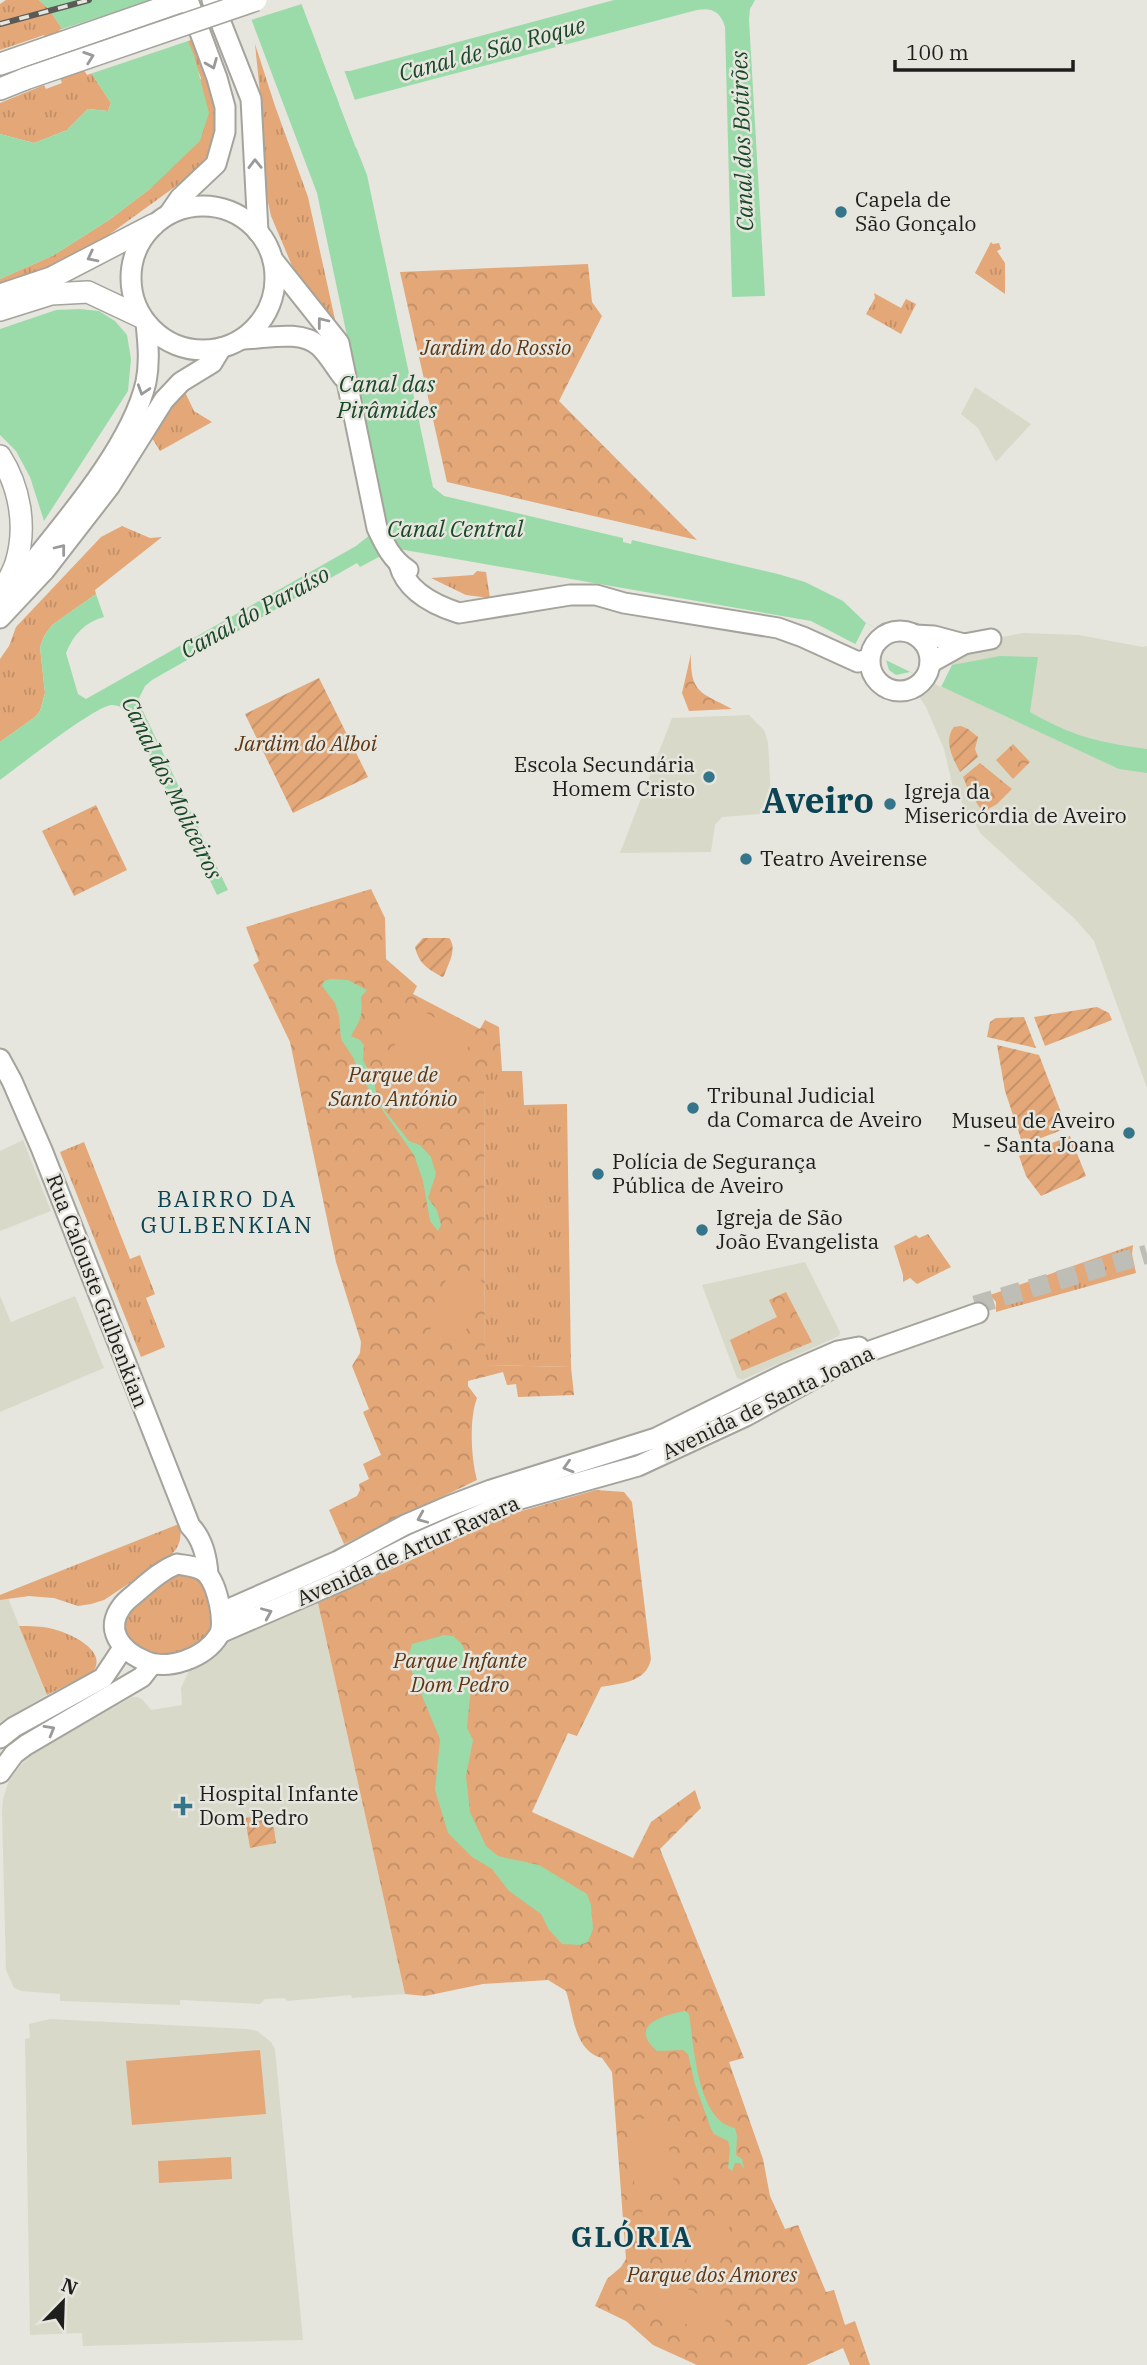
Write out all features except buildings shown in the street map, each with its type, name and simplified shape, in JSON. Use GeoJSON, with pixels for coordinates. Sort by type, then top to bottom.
{"type":"FeatureCollection","features":[{"type":"Feature","properties":{"kind":"highway"},"geometry":{"type":"LineString","coordinates":[[8,61],[186,0]]}},
{"type":"Feature","properties":{"kind":"highway"},"geometry":{"type":"LineString","coordinates":[[0,89],[256,0]]}},
{"type":"Feature","properties":{"kind":"highway"},"geometry":{"type":"LineString","coordinates":[[0,295],[51,278],[161,220]]}},
{"type":"Feature","properties":{"kind":"highway"},"geometry":{"type":"LineString","coordinates":[[0,310],[51,293],[88,292],[144,320]]}},
{"type":"Feature","properties":{"kind":"highway"},"geometry":{"type":"LineString","coordinates":[[0,456],[15,486],[21,514],[22,538],[0,601]]}},
{"type":"Feature","properties":{"kind":"main road"},"geometry":{"type":"LineString","coordinates":[[0,601],[99,475],[131,424],[146,383],[150,356],[144,320],[132,294],[130,270],[138,246],[180,198],[216,164],[225,132],[225,107],[217,78],[186,0]]}},
{"type":"Feature","properties":{"kind":"main road"},"geometry":{"type":"LineString","coordinates":[[212,0],[251,99],[258,232]]}},
{"type":"Feature","properties":{"kind":"main road"},"geometry":{"type":"LineString","coordinates":[[161,220],[192,206],[217,207],[240,216],[258,232],[273,260],[339,343],[377,528],[388,552],[399,564],[402,578],[442,608],[495,606],[570,595],[596,595],[624,603],[778,628],[859,662],[869,659]]}},
{"type":"Feature","properties":{"kind":"main road"},"geometry":{"type":"LineString","coordinates":[[242,340],[259,324],[270,305],[275,282],[273,260]]}},
{"type":"Feature","properties":{"kind":"main road"},"geometry":{"type":"LineString","coordinates":[[144,320],[157,334],[176,346],[198,351],[221,348],[242,340],[287,336],[310,340],[321,348],[348,384]]}},
{"type":"Feature","properties":{"kind":"main road"},"geometry":{"type":"LineString","coordinates":[[0,618],[45,570],[110,486],[164,400],[181,382],[212,363],[221,348]]}},
{"type":"Feature","properties":{"kind":"main road"},"geometry":{"type":"LineString","coordinates":[[877,681],[871,671],[869,659],[875,643],[890,632],[934,636],[964,644]]}},
{"type":"Feature","properties":{"kind":"main road"},"geometry":{"type":"LineString","coordinates":[[915,635],[935,656]]}},
{"type":"Feature","properties":{"kind":"main road"},"geometry":{"type":"LineString","coordinates":[[839,654],[885,687],[903,691],[920,684],[935,656],[964,644],[991,639]]}},
{"type":"Feature","properties":{"kind":"main road","name":"Rua Calouste Gulbenkian"},"geometry":{"type":"LineString","coordinates":[[0,1059],[42,1150],[190,1526],[197,1533],[208,1575]]}},
{"type":"Feature","properties":{"kind":"main road","name":"Avenida de Santa Joana"},"geometry":{"type":"LineString","coordinates":[[633,1447],[838,1351],[852,1350],[977,1309],[853,1357],[746,1416],[639,1466]]}},
{"type":"Feature","properties":{"kind":"main road"},"geometry":{"type":"LineString","coordinates":[[633,1447],[639,1466]]}},
{"type":"Feature","properties":{"kind":"main road","name":"Avenida de Artur Ravara"},"geometry":{"type":"LineString","coordinates":[[222,1612],[338,1561],[405,1525],[449,1506],[491,1490],[633,1447]]}},
{"type":"Feature","properties":{"kind":"main road","name":"Avenida de Artur Ravara"},"geometry":{"type":"LineString","coordinates":[[220,1633],[345,1579],[414,1544],[491,1510],[520,1499],[639,1466]]}},
{"type":"Feature","properties":{"kind":"main road"},"geometry":{"type":"LineString","coordinates":[[177,1564],[185,1550],[190,1526]]}},
{"type":"Feature","properties":{"kind":"main road"},"geometry":{"type":"LineString","coordinates":[[177,1564],[196,1567],[208,1575],[222,1612],[220,1633],[208,1648],[184,1661],[152,1664],[122,1648],[115,1633],[115,1622],[122,1606],[155,1576],[177,1564]]}},
{"type":"Feature","properties":{"kind":"main road"},"geometry":{"type":"LineString","coordinates":[[0,1738],[14,1727],[103,1678],[122,1648]]}},
{"type":"Feature","properties":{"kind":"main road"},"geometry":{"type":"LineString","coordinates":[[0,1773],[14,1754],[26,1745],[142,1677],[152,1664]]}},
{"type":"Feature","properties":{"kind":"shaded area"},"geometry":{"type":"Polygon","coordinates":[[[975,387],[1031,424],[996,462],[978,428],[961,414],[975,387]]]}},
{"type":"Feature","properties":{"kind":"shaded area"},"geometry":{"type":"Polygon","coordinates":[[[1023,633],[1079,635],[1147,646],[1147,1088],[1094,941],[1076,920],[981,834],[953,788],[944,749],[926,707],[913,688],[927,675],[991,639],[1023,633]]]}},
{"type":"Feature","properties":{"kind":"shaded area","name":"Escola Secundária Homem Cristo"},"geometry":{"type":"Polygon","coordinates":[[[749,715],[764,730],[768,742],[772,813],[722,817],[715,825],[711,852],[620,853],[672,718],[749,715]]]}},
{"type":"Feature","properties":{"kind":"shaded area"},"geometry":{"type":"Polygon","coordinates":[[[23,1140],[51,1211],[0,1231],[0,1151],[23,1140]]]}},
{"type":"Feature","properties":{"kind":"shaded area"},"geometry":{"type":"Polygon","coordinates":[[[805,1262],[840,1332],[839,1336],[742,1380],[737,1378],[702,1285],[805,1262]]]}},
{"type":"Feature","properties":{"kind":"shaded area"},"geometry":{"type":"Polygon","coordinates":[[[0,1296],[11,1322],[75,1296],[104,1368],[0,1412],[0,1296]]]}},
{"type":"Feature","properties":{"kind":"shaded area"},"geometry":{"type":"Polygon","coordinates":[[[179,1524],[181,1532],[177,1549],[104,1600],[78,1606],[54,1598],[8,1598],[47,1695],[0,1722],[0,1595],[179,1524]]]}},
{"type":"Feature","properties":{"kind":"shaded area","name":"Hospital Infante Dom Pedro"},"geometry":{"type":"Polygon","coordinates":[[[318,1603],[405,1994],[352,1998],[351,1995],[288,2001],[284,1998],[265,1999],[260,2004],[180,2000],[180,2005],[60,2001],[60,1994],[14,1988],[6,1970],[2,1813],[9,1780],[34,1753],[132,1697],[143,1700],[151,1710],[182,1705],[181,1688],[189,1671],[230,1641],[318,1603]]]}},
{"type":"Feature","properties":{"kind":"shaded area"},"geometry":{"type":"Polygon","coordinates":[[[50,2019],[247,2029],[257,2031],[271,2042],[275,2049],[303,2340],[83,2346],[82,2333],[30,2335],[25,2039],[30,2038],[29,2024],[50,2019]]]}},
{"type":"Feature","properties":{"kind":"green space"},"geometry":{"type":"Polygon","coordinates":[[[6,0],[39,0],[49,9],[111,103],[108,111],[88,109],[67,130],[34,143],[0,134],[0,103],[44,85],[46,89],[62,83],[44,35],[0,50],[0,4],[6,0]]]}},
{"type":"Feature","properties":{"kind":"green space"},"geometry":{"type":"Polygon","coordinates":[[[170,0],[178,0],[215,99],[216,133],[212,151],[206,161],[183,181],[85,252],[54,268],[0,287],[0,279],[54,255],[109,220],[151,188],[201,78],[170,0]]]}},
{"type":"Feature","properties":{"kind":"green space"},"geometry":{"type":"Polygon","coordinates":[[[255,44],[308,197],[336,324],[307,290],[293,268],[271,216],[263,179],[255,44]]]}},
{"type":"Feature","properties":{"kind":"green space"},"geometry":{"type":"Polygon","coordinates":[[[991,242],[999,243],[1001,249],[997,251],[1005,263],[1005,294],[975,273],[991,242]]]}},
{"type":"Feature","properties":{"kind":"green space","name":"Jardim do Rossio"},"geometry":{"type":"Polygon","coordinates":[[[588,264],[592,302],[602,316],[559,401],[697,540],[447,482],[400,272],[588,264]]]}},
{"type":"Feature","properties":{"kind":"green space"},"geometry":{"type":"Polygon","coordinates":[[[874,293],[901,308],[906,299],[916,304],[901,334],[866,314],[875,298],[874,293]]]}},
{"type":"Feature","properties":{"kind":"green space"},"geometry":{"type":"Polygon","coordinates":[[[184,390],[194,411],[212,422],[160,451],[152,438],[165,414],[184,390]]]}},
{"type":"Feature","properties":{"kind":"green space"},"geometry":{"type":"Polygon","coordinates":[[[122,526],[150,538],[162,537],[95,590],[96,594],[52,625],[40,647],[45,693],[40,711],[0,742],[0,659],[9,646],[16,627],[101,537],[122,526]]]}},
{"type":"Feature","properties":{"kind":"green space"},"geometry":{"type":"Polygon","coordinates":[[[477,571],[486,572],[490,598],[466,595],[431,578],[473,575],[477,571]]]}},
{"type":"Feature","properties":{"kind":"green space"},"geometry":{"type":"Polygon","coordinates":[[[691,654],[692,677],[699,690],[732,709],[689,711],[682,693],[691,654]]]}},
{"type":"Feature","properties":{"kind":"green space","name":"Jardim do Alboi"},"geometry":{"type":"Polygon","coordinates":[[[319,678],[368,777],[293,813],[245,714],[319,678]]]}},
{"type":"Feature","properties":{"kind":"green space"},"geometry":{"type":"Polygon","coordinates":[[[961,726],[978,737],[975,749],[978,757],[960,772],[950,750],[949,738],[954,727],[961,726]]]}},
{"type":"Feature","properties":{"kind":"green space"},"geometry":{"type":"Polygon","coordinates":[[[1013,744],[1030,762],[1013,779],[996,760],[1013,744]]]}},
{"type":"Feature","properties":{"kind":"green space"},"geometry":{"type":"Polygon","coordinates":[[[980,763],[1012,789],[997,804],[983,812],[969,792],[963,777],[980,763]]]}},
{"type":"Feature","properties":{"kind":"green space"},"geometry":{"type":"Polygon","coordinates":[[[96,805],[127,870],[74,896],[42,831],[96,805]]]}},
{"type":"Feature","properties":{"kind":"green space","name":"Parque de Santo António"},"geometry":{"type":"Polygon","coordinates":[[[371,889],[385,918],[386,959],[417,986],[413,994],[480,1029],[485,1020],[499,1027],[502,1071],[484,1071],[485,1365],[571,1367],[574,1395],[518,1397],[516,1384],[507,1385],[503,1372],[468,1381],[468,1386],[477,1398],[472,1439],[477,1480],[344,1544],[329,1510],[357,1496],[359,1484],[369,1479],[363,1464],[381,1455],[363,1412],[369,1409],[352,1366],[360,1353],[361,1342],[336,1262],[290,1042],[253,965],[259,961],[246,927],[371,889]]]}},
{"type":"Feature","properties":{"kind":"green space"},"geometry":{"type":"Polygon","coordinates":[[[423,938],[449,938],[452,942],[451,957],[444,976],[421,962],[415,947],[423,938]]]}},
{"type":"Feature","properties":{"kind":"green space"},"geometry":{"type":"Polygon","coordinates":[[[415,1007],[473,1038],[443,1095],[448,1099],[431,1132],[395,1112],[413,1080],[384,1065],[415,1007]]]}},
{"type":"Feature","properties":{"kind":"green space"},"geometry":{"type":"Polygon","coordinates":[[[1097,1007],[1109,1013],[1112,1020],[1045,1046],[1034,1017],[1097,1007]]]}},
{"type":"Feature","properties":{"kind":"green space"},"geometry":{"type":"Polygon","coordinates":[[[1024,1017],[1036,1048],[987,1037],[990,1022],[996,1018],[1024,1017]]]}},
{"type":"Feature","properties":{"kind":"green space"},"geometry":{"type":"Polygon","coordinates":[[[997,1045],[1039,1055],[1067,1128],[1023,1145],[1005,1091],[997,1045]]]}},
{"type":"Feature","properties":{"kind":"green space"},"geometry":{"type":"Polygon","coordinates":[[[484,1071],[522,1071],[524,1105],[567,1104],[571,1367],[485,1365],[484,1071]]]}},
{"type":"Feature","properties":{"kind":"green space"},"geometry":{"type":"Polygon","coordinates":[[[1070,1136],[1086,1176],[1041,1196],[1026,1176],[1019,1156],[1070,1136]]]}},
{"type":"Feature","properties":{"kind":"green space"},"geometry":{"type":"Polygon","coordinates":[[[84,1142],[130,1259],[140,1255],[155,1294],[146,1298],[165,1347],[141,1357],[60,1152],[84,1142]]]}},
{"type":"Feature","properties":{"kind":"green space"},"geometry":{"type":"Polygon","coordinates":[[[928,1234],[951,1267],[917,1284],[910,1278],[903,1282],[894,1246],[916,1235],[919,1238],[928,1234]]]}},
{"type":"Feature","properties":{"kind":"green space"},"geometry":{"type":"Polygon","coordinates":[[[1133,1245],[1136,1273],[996,1312],[996,1302],[990,1295],[1133,1245]]]}},
{"type":"Feature","properties":{"kind":"green space"},"geometry":{"type":"Polygon","coordinates":[[[449,1270],[482,1281],[462,1343],[429,1333],[449,1270]]]}},
{"type":"Feature","properties":{"kind":"green space"},"geometry":{"type":"Polygon","coordinates":[[[786,1292],[812,1342],[742,1371],[730,1340],[777,1317],[769,1300],[786,1292]]]}},
{"type":"Feature","properties":{"kind":"green space","name":"Parque Infante Dom Pedro"},"geometry":{"type":"Polygon","coordinates":[[[596,1490],[624,1492],[632,1502],[651,1659],[644,1673],[638,1677],[624,1683],[601,1687],[577,1736],[568,1733],[532,1812],[633,1858],[651,1822],[695,1790],[701,1808],[660,1849],[744,2058],[729,2062],[763,2159],[770,2196],[785,2229],[798,2225],[826,2292],[834,2290],[845,2325],[855,2321],[870,2365],[850,2365],[843,2348],[806,2365],[697,2365],[653,2345],[626,2321],[595,2306],[607,2279],[626,2259],[612,2072],[602,2058],[593,2054],[580,2040],[566,1991],[548,1980],[483,1984],[425,1996],[405,1994],[318,1603],[511,1514],[596,1490]]]}},
{"type":"Feature","properties":{"kind":"green space"},"geometry":{"type":"Polygon","coordinates":[[[179,1524],[180,1538],[172,1554],[104,1600],[78,1606],[54,1598],[29,1596],[0,1600],[0,1595],[179,1524]]]}},
{"type":"Feature","properties":{"kind":"green space"},"geometry":{"type":"Polygon","coordinates":[[[179,1572],[192,1575],[203,1587],[211,1627],[205,1638],[180,1651],[155,1655],[140,1648],[123,1634],[123,1621],[126,1615],[171,1574],[179,1572]]]}},
{"type":"Feature","properties":{"kind":"green space"},"geometry":{"type":"Polygon","coordinates":[[[19,1626],[49,1628],[77,1639],[92,1650],[96,1657],[97,1664],[93,1672],[47,1695],[19,1626]]]}},
{"type":"Feature","properties":{"kind":"green space"},"geometry":{"type":"Polygon","coordinates":[[[258,1816],[274,1828],[276,1843],[250,1848],[245,1818],[258,1816]]]}},
{"type":"Feature","properties":{"kind":"green space"},"geometry":{"type":"Polygon","coordinates":[[[260,2050],[266,2114],[132,2125],[126,2061],[260,2050]]]}},
{"type":"Feature","properties":{"kind":"green space"},"geometry":{"type":"Polygon","coordinates":[[[665,2116],[675,2192],[636,2196],[626,2121],[665,2116]]]}},
{"type":"Feature","properties":{"kind":"green space"},"geometry":{"type":"Polygon","coordinates":[[[231,2157],[232,2179],[159,2183],[158,2161],[231,2157]]]}},
{"type":"Feature","properties":{"kind":"green space"},"geometry":{"type":"Polygon","coordinates":[[[660,2202],[667,2215],[685,2229],[685,2236],[673,2258],[651,2244],[643,2227],[643,2210],[660,2202]]]}},
{"type":"Feature","properties":{"kind":"green space","name":"Parque dos Amores"},"geometry":{"type":"Polygon","coordinates":[[[701,2215],[730,2225],[711,2283],[682,2274],[701,2215]]]}},
{"type":"Feature","properties":{"kind":"green space"},"geometry":{"type":"Polygon","coordinates":[[[659,2274],[730,2314],[719,2339],[644,2305],[659,2274]]]}},
{"type":"Feature","properties":{"kind":"water"},"geometry":{"type":"Polygon","coordinates":[[[39,0],[170,0],[194,55],[209,113],[200,141],[151,188],[109,220],[54,255],[0,279],[0,134],[34,143],[67,130],[88,109],[108,111],[111,103],[49,9],[39,0]]]}},
{"type":"Feature","properties":{"kind":"water"},"geometry":{"type":"Polygon","coordinates":[[[244,0],[300,0],[336,95],[351,90],[344,71],[614,0],[755,0],[750,9],[749,20],[765,296],[732,297],[725,27],[715,12],[697,10],[339,104],[367,175],[433,487],[444,496],[623,538],[623,542],[631,544],[632,540],[805,582],[843,601],[866,623],[952,665],[1000,656],[1038,657],[1030,712],[1086,737],[1147,749],[1147,773],[1119,769],[910,672],[896,675],[889,670],[886,660],[811,621],[399,549],[360,567],[357,563],[145,686],[139,698],[142,709],[228,890],[217,895],[130,715],[124,709],[111,705],[102,708],[0,780],[0,742],[40,711],[45,693],[40,647],[44,636],[52,625],[96,594],[104,617],[81,630],[66,653],[78,694],[86,699],[356,546],[386,522],[317,193],[244,0]]]}},
{"type":"Feature","properties":{"kind":"water"},"geometry":{"type":"Polygon","coordinates":[[[56,310],[99,311],[115,321],[127,335],[131,359],[128,391],[44,521],[30,477],[16,451],[0,435],[0,329],[56,310]]]}},
{"type":"Feature","properties":{"kind":"water"},"geometry":{"type":"Polygon","coordinates":[[[348,980],[367,990],[361,997],[360,1018],[351,1036],[364,1045],[363,1060],[374,1081],[378,1102],[409,1141],[420,1145],[431,1157],[436,1174],[428,1198],[437,1210],[441,1225],[438,1231],[430,1221],[423,1181],[414,1155],[371,1096],[354,1059],[341,1039],[335,1003],[322,986],[324,981],[348,980]]]}},
{"type":"Feature","properties":{"kind":"water"},"geometry":{"type":"Polygon","coordinates":[[[444,1635],[453,1636],[462,1644],[469,1662],[471,1687],[467,1728],[473,1740],[466,1776],[470,1812],[486,1846],[498,1856],[539,1865],[587,1894],[593,1929],[588,1942],[580,1945],[562,1944],[549,1930],[541,1914],[509,1891],[492,1869],[472,1857],[448,1833],[435,1790],[440,1739],[408,1657],[412,1644],[444,1635]]]}},
{"type":"Feature","properties":{"kind":"water"},"geometry":{"type":"Polygon","coordinates":[[[685,2011],[689,2014],[696,2062],[705,2097],[712,2112],[722,2122],[735,2128],[736,2155],[742,2159],[744,2169],[740,2163],[735,2163],[732,2171],[728,2168],[728,2141],[714,2134],[711,2129],[695,2084],[688,2054],[683,2050],[657,2051],[646,2035],[647,2028],[658,2019],[685,2011]]]}},
{"type":"Feature","properties":{"kind":"pier"},"geometry":{"type":"Polygon","coordinates":[[[152,0],[174,0],[191,40],[87,75],[59,30],[152,0]]]}},
{"type":"Feature","properties":{"kind":"pier"},"geometry":{"type":"Polygon","coordinates":[[[241,0],[304,0],[305,3],[248,21],[241,0]]]}},
{"type":"Feature","properties":{"kind":"pier"},"geometry":{"type":"Polygon","coordinates":[[[325,55],[338,91],[347,88],[340,71],[343,67],[356,103],[344,106],[359,147],[356,148],[321,56],[325,55]]]}},
{"type":"Feature","properties":{"kind":"pier"},"geometry":{"type":"Polygon","coordinates":[[[866,623],[952,665],[941,687],[855,645],[866,623]]]}},
{"type":"Feature","properties":{"kind":"tunnel"},"geometry":{"type":"LineString","coordinates":[[975,1305],[1147,1254]]}},
{"type":"Feature","properties":{"kind":"railway"},"geometry":{"type":"LineString","coordinates":[[0,24],[89,0]]}},
{"type":"Feature","properties":{"kind":"place","name":"Capela de São Gonçalo"},"geometry":{"type":"Point","coordinates":[841,212]}},
{"type":"Feature","properties":{"kind":"place","name":"Escola Secundária Homem Cristo"},"geometry":{"type":"Point","coordinates":[709,777]}},
{"type":"Feature","properties":{"kind":"place","name":"Igreja da Misericórdia de Aveiro"},"geometry":{"type":"Point","coordinates":[890,804]}},
{"type":"Feature","properties":{"kind":"place","name":"Teatro Aveirense"},"geometry":{"type":"Point","coordinates":[746,859]}},
{"type":"Feature","properties":{"kind":"place","name":"Tribunal Judicial da Comarca de Aveiro"},"geometry":{"type":"Point","coordinates":[693,1108]}},
{"type":"Feature","properties":{"kind":"place","name":"Museu de Aveiro - Santa Joana"},"geometry":{"type":"Point","coordinates":[1129,1133]}},
{"type":"Feature","properties":{"kind":"place","name":"Polícia de Segurança Pública de Aveiro"},"geometry":{"type":"Point","coordinates":[598,1174]}},
{"type":"Feature","properties":{"kind":"place","name":"Igreja de São João Evangelista"},"geometry":{"type":"Point","coordinates":[702,1230]}},
{"type":"Feature","properties":{"kind":"place","name":"Hospital Infante Dom Pedro"},"geometry":{"type":"Point","coordinates":[183,1806]}},
{"type":"Feature","properties":{"kind":"district","name":"Aveiro"},"geometry":{"type":"Point","coordinates":[818,801]}},
{"type":"Feature","properties":{"kind":"district","name":"BAIRRO DA GULBENKIAN"},"geometry":{"type":"Point","coordinates":[227,1212]}},
{"type":"Feature","properties":{"kind":"district","name":"GLÓRIA"},"geometry":{"type":"Point","coordinates":[632,2237]}},
{"type":"Feature","properties":{"kind":"water label","name":"Canal de São Roque"},"geometry":{"type":"Point","coordinates":[492,49]}},
{"type":"Feature","properties":{"kind":"water label","name":"Canal dos Botirões"},"geometry":{"type":"Point","coordinates":[742,141]}},
{"type":"Feature","properties":{"kind":"water label","name":"Canal das Pirâmides"},"geometry":{"type":"Point","coordinates":[387,397]}},
{"type":"Feature","properties":{"kind":"water label","name":"Canal Central"},"geometry":{"type":"Point","coordinates":[455,529]}},
{"type":"Feature","properties":{"kind":"water label","name":"Canal do Paraíso"},"geometry":{"type":"Point","coordinates":[255,612]}},
{"type":"Feature","properties":{"kind":"water label","name":"Canal dos Moliceiros"},"geometry":{"type":"Point","coordinates":[172,788]}}]}
